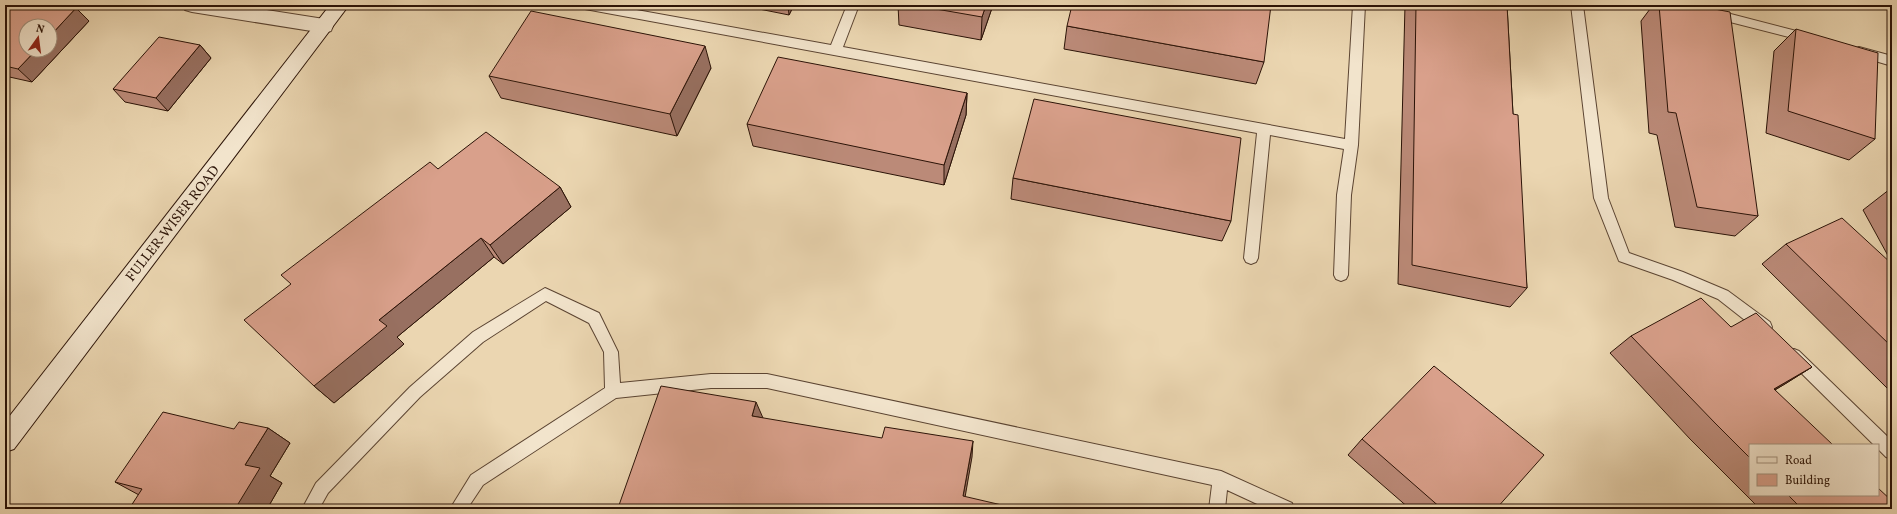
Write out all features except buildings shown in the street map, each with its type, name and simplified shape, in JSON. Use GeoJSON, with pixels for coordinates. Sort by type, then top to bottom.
{"type":"FeatureCollection","features":[{"type":"Feature","properties":{"kind":"street"},"geometry":{"type":"LineString","coordinates":[[192,5],[324,26]]}},
{"type":"Feature","properties":{"kind":"street","name":"FULLER-WISER ROAD"},"geometry":{"type":"LineString","coordinates":[[5,441],[340,5]]}},
{"type":"Feature","properties":{"kind":"lane"},"geometry":{"type":"LineString","coordinates":[[585,5],[1351,145]]}},
{"type":"Feature","properties":{"kind":"lane"},"geometry":{"type":"LineString","coordinates":[[834,51],[853,5]]}},
{"type":"Feature","properties":{"kind":"lane"},"geometry":{"type":"LineString","coordinates":[[1341,275],[1344,194],[1351,145],[1359,5]]}},
{"type":"Feature","properties":{"kind":"lane"},"geometry":{"type":"LineString","coordinates":[[1577,5],[1601,198],[1624,258],[1678,276],[1723,295],[1763,325],[1774,336]]}},
{"type":"Feature","properties":{"kind":"lane"},"geometry":{"type":"LineString","coordinates":[[1679,5],[1818,41]]}},
{"type":"Feature","properties":{"kind":"lane"},"geometry":{"type":"LineString","coordinates":[[1848,49],[1892,62]]}},
{"type":"Feature","properties":{"kind":"lane"},"geometry":{"type":"LineString","coordinates":[[1251,258],[1264,129]]}},
{"type":"Feature","properties":{"kind":"lane"},"geometry":{"type":"LineString","coordinates":[[310,509],[322,488],[415,392],[478,337],[545,294],[594,318],[611,352],[613,391]]}},
{"type":"Feature","properties":{"kind":"lane"},"geometry":{"type":"LineString","coordinates":[[1785,347],[1892,452]]}},
{"type":"Feature","properties":{"kind":"lane"},"geometry":{"type":"LineString","coordinates":[[458,509],[477,480],[613,391],[711,381],[767,381],[1221,478],[1286,509]]}},
{"type":"Feature","properties":{"kind":"lane"},"geometry":{"type":"LineString","coordinates":[[1218,509],[1221,478]]}}]}
